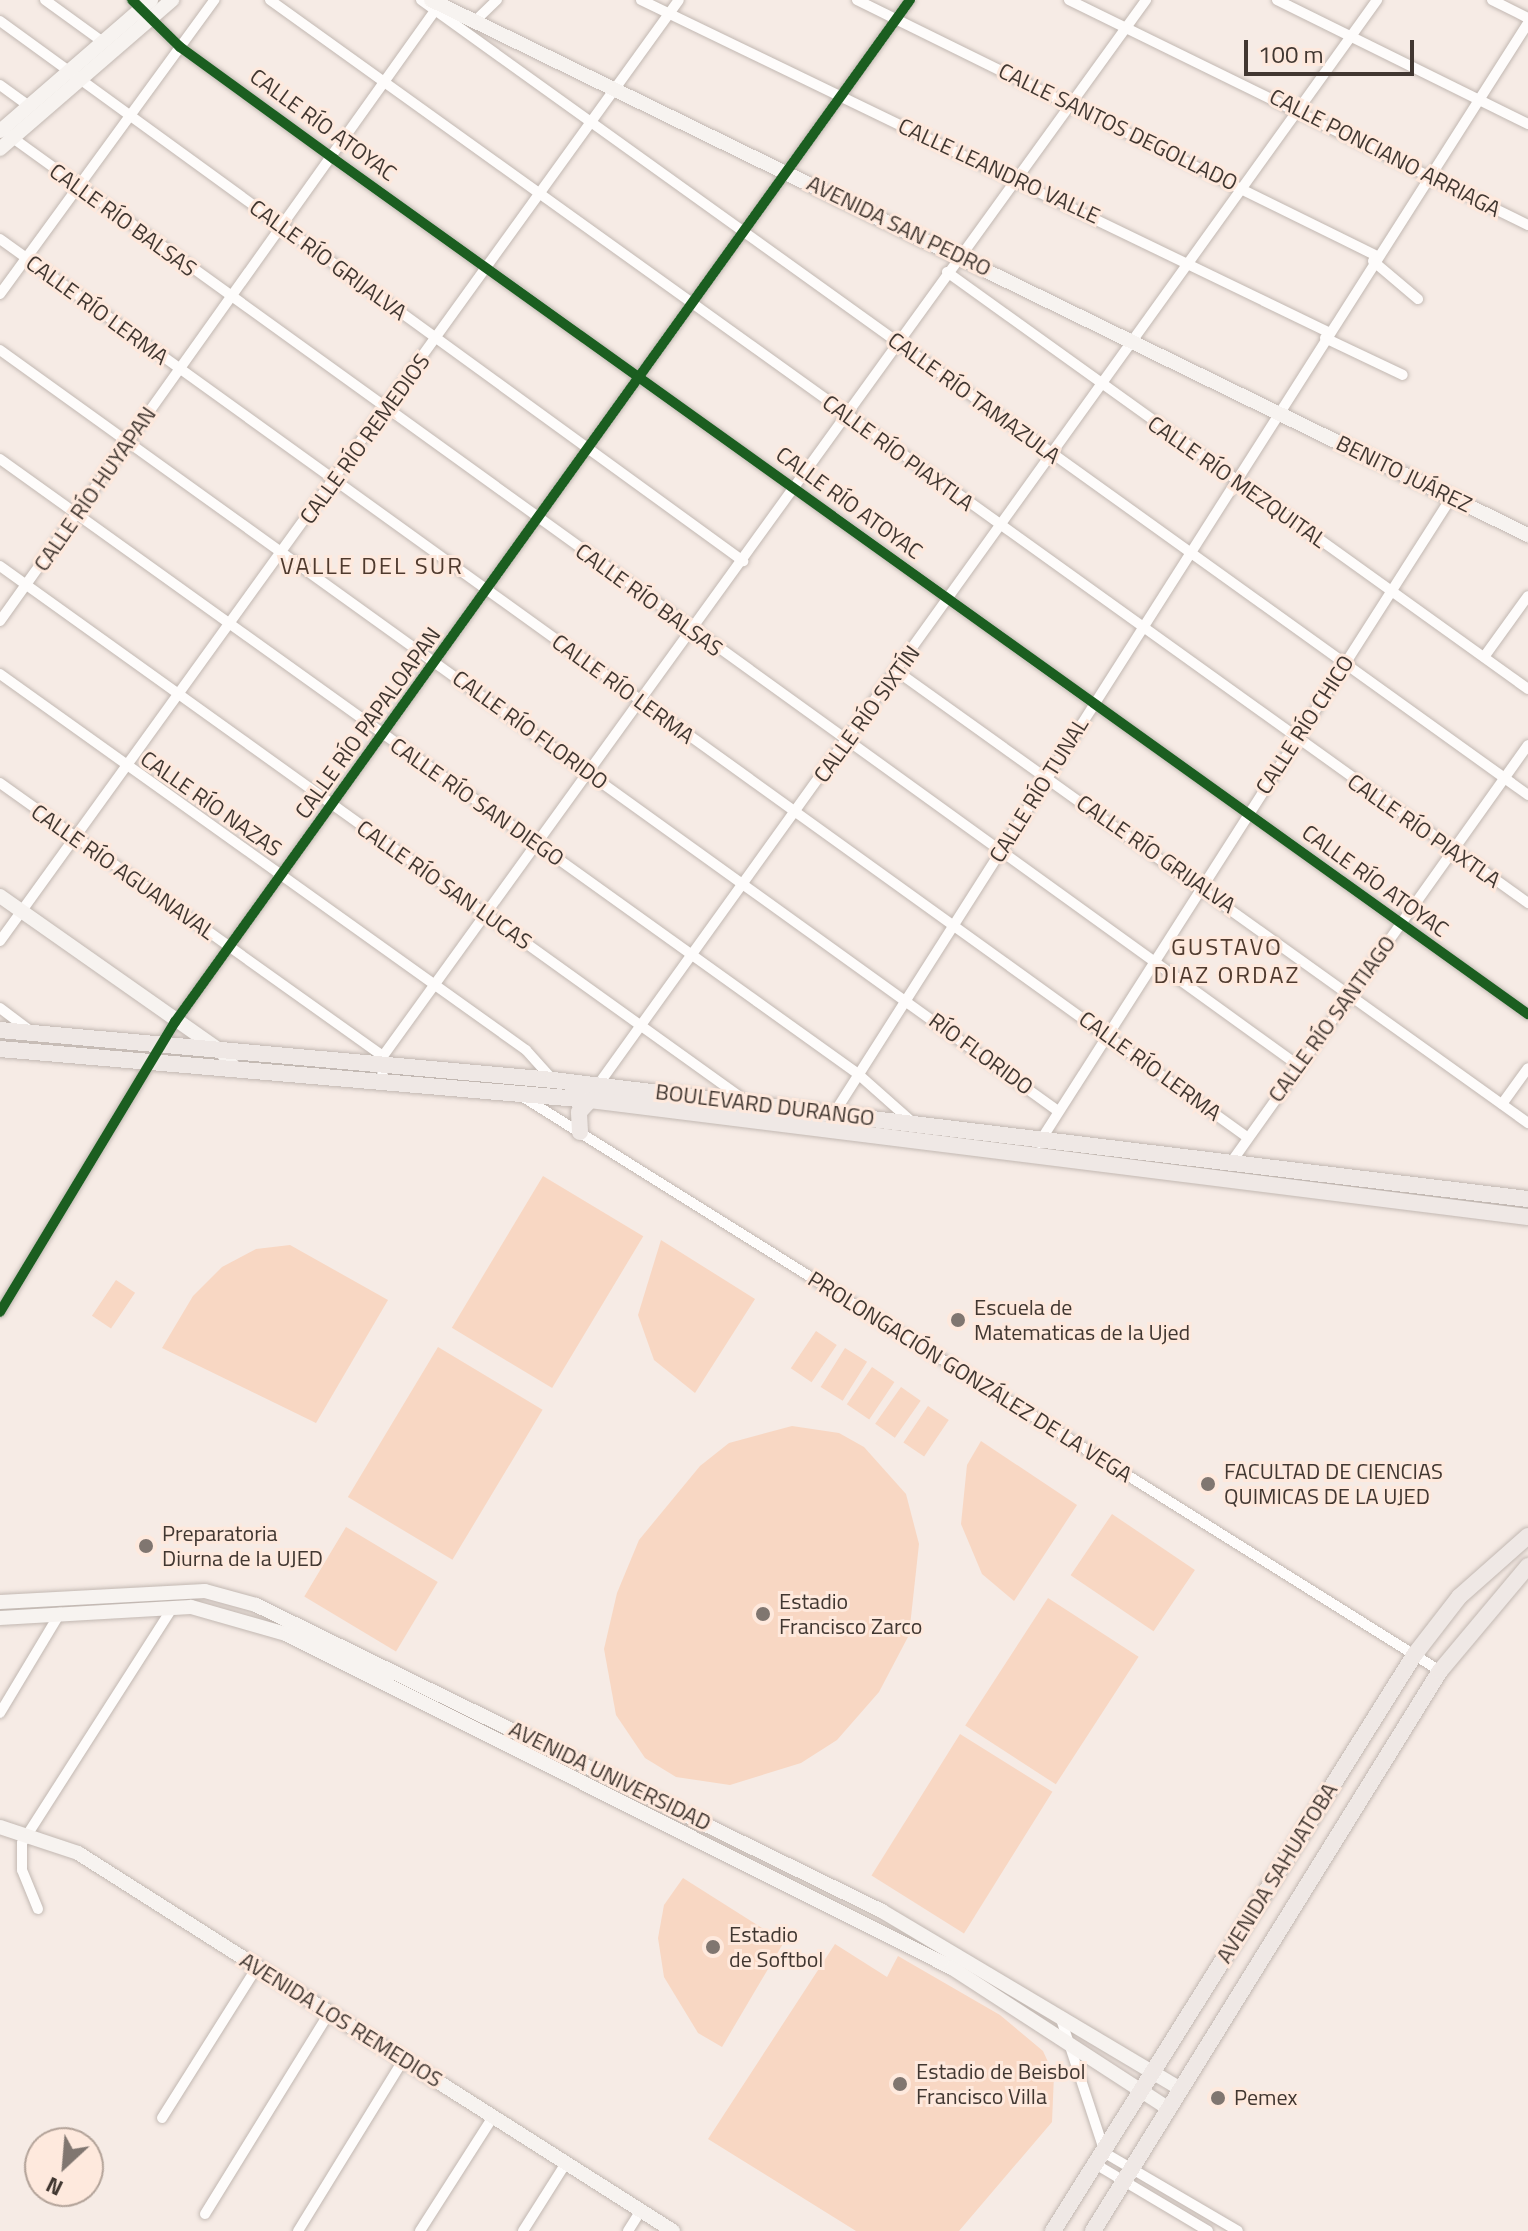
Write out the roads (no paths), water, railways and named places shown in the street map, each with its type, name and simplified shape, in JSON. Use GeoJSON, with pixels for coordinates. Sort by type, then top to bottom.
{"type":"FeatureCollection","features":[{"type":"Feature","properties":{"kind":"main road","name":"BOULEVARD DURANGO"},"geometry":{"type":"LineString","coordinates":[[0,1030],[383,1068],[553,1080],[594,1093],[770,1121],[912,1122],[1528,1199]]}},
{"type":"Feature","properties":{"kind":"main road","name":"BOULEVARD DURANGO"},"geometry":{"type":"LineString","coordinates":[[0,1049],[236,1070],[383,1068],[516,1093],[594,1093],[747,1102],[830,1121],[1032,1155],[1528,1217]]}},
{"type":"Feature","properties":{"kind":"main road"},"geometry":{"type":"LineString","coordinates":[[580,1132],[579,1112],[594,1093]]}},
{"type":"Feature","properties":{"kind":"main road","name":"AVENIDA SAHUATOBA"},"geometry":{"type":"LineString","coordinates":[[1053,2231],[1146,2091],[1415,1654],[1459,1597],[1528,1536]]}},
{"type":"Feature","properties":{"kind":"main road","name":"AVENIDA SAHUATOBA"},"geometry":{"type":"LineString","coordinates":[[1093,2231],[1440,1671],[1528,1566]]}},
{"type":"Feature","properties":{"kind":"street"},"geometry":{"type":"LineString","coordinates":[[45,0],[103,42]]}},
{"type":"Feature","properties":{"kind":"street"},"geometry":{"type":"LineString","coordinates":[[0,149],[5,133],[29,106],[76,75],[103,42],[144,7],[172,0]]}},
{"type":"Feature","properties":{"kind":"street"},"geometry":{"type":"LineString","coordinates":[[0,294],[214,0]]}},
{"type":"Feature","properties":{"kind":"street","name":"CALLE RÍO PIAXTLA"},"geometry":{"type":"LineString","coordinates":[[270,0],[539,198],[1141,626],[1295,740],[1528,903]]}},
{"type":"Feature","properties":{"kind":"street","name":"CALLE RÍO TAMAZULA"},"geometry":{"type":"LineString","coordinates":[[421,0],[435,6],[590,126],[896,341],[1344,666],[1528,795]]}},
{"type":"Feature","properties":{"kind":"street"},"geometry":{"type":"LineString","coordinates":[[474,22],[497,0]]}},
{"type":"Feature","properties":{"kind":"street","name":"CALLE LEANDRO VALLE"},"geometry":{"type":"LineString","coordinates":[[641,0],[1188,261],[1403,375]]}},
{"type":"Feature","properties":{"kind":"street","name":"CALLE RÍO REMEDIOS"},"geometry":{"type":"LineString","coordinates":[[0,941],[489,269],[679,0]]}},
{"type":"Feature","properties":{"kind":"street","name":"CALLE SANTOS DEGOLLADO"},"geometry":{"type":"LineString","coordinates":[[857,0],[1243,187],[1375,259],[1418,299]]}},
{"type":"Feature","properties":{"kind":"street","name":"CALLE RÍO PAPALOAPAN"},"geometry":{"type":"LineString","coordinates":[[1,1309],[156,1064],[175,1022],[641,381],[743,232],[910,0]]}},
{"type":"Feature","properties":{"kind":"street","name":"CALLE PONCIANO ARRIAGA"},"geometry":{"type":"LineString","coordinates":[[1069,0],[1298,107],[1528,225]]}},
{"type":"Feature","properties":{"kind":"street"},"geometry":{"type":"LineString","coordinates":[[383,1068],[434,988],[795,489],[896,341],[1146,0]]}},
{"type":"Feature","properties":{"kind":"street"},"geometry":{"type":"LineString","coordinates":[[1277,0],[1528,124]]}},
{"type":"Feature","properties":{"kind":"street","name":"CALLE RÍO SIXTÍN"},"geometry":{"type":"LineString","coordinates":[[594,1093],[637,1022],[898,672],[1188,261],[1377,0]]}},
{"type":"Feature","properties":{"kind":"street"},"geometry":{"type":"LineString","coordinates":[[1492,0],[1528,21]]}},
{"type":"Feature","properties":{"kind":"street","name":"CALLE RÍO HUYAPAN"},"geometry":{"type":"LineString","coordinates":[[0,621],[386,86],[435,6]]}},
{"type":"Feature","properties":{"kind":"street","name":"AVENIDA SAN PEDRO"},"geometry":{"type":"LineString","coordinates":[[435,6],[788,172],[1280,412]]}},
{"type":"Feature","properties":{"kind":"street"},"geometry":{"type":"LineString","coordinates":[[5,133],[76,75],[144,7]]}},
{"type":"Feature","properties":{"kind":"street","name":"CALLE RÍO ATOYAC"},"geometry":{"type":"LineString","coordinates":[[144,7],[180,47],[641,381],[1528,1014]]}},
{"type":"Feature","properties":{"kind":"street","name":"CALLE RÍO GRIJALVA"},"geometry":{"type":"LineString","coordinates":[[0,21],[743,561]]}},
{"type":"Feature","properties":{"kind":"street","name":"CALLE RÍO TUNAL"},"geometry":{"type":"LineString","coordinates":[[830,1121],[904,998],[1000,854],[1141,626],[1528,21]]}},
{"type":"Feature","properties":{"kind":"street"},"geometry":{"type":"LineString","coordinates":[[0,85],[29,106]]}},
{"type":"Feature","properties":{"kind":"street","name":"CALLE RÍO BALSAS"},"geometry":{"type":"LineString","coordinates":[[5,133],[385,411],[1299,1066]]}},
{"type":"Feature","properties":{"kind":"street","name":"CALLE RÍO LERMA"},"geometry":{"type":"LineString","coordinates":[[0,239],[1247,1137]]}},
{"type":"Feature","properties":{"kind":"street","name":"CALLE RÍO MEZQUITAL"},"geometry":{"type":"LineString","coordinates":[[947,272],[1101,387],[1528,689]]}},
{"type":"Feature","properties":{"kind":"street","name":"CALLE RÍO FLORIDO"},"geometry":{"type":"LineString","coordinates":[[0,350],[904,998]]}},
{"type":"Feature","properties":{"kind":"street","name":"BENITO JUÁREZ"},"geometry":{"type":"LineString","coordinates":[[1280,412],[1528,535]]}},
{"type":"Feature","properties":{"kind":"street","name":"CALLE RÍO SAN DIEGO"},"geometry":{"type":"LineString","coordinates":[[0,459],[858,1074],[912,1122]]}},
{"type":"Feature","properties":{"kind":"street","name":"CALLE RÍO CHICO"},"geometry":{"type":"LineString","coordinates":[[1032,1155],[1151,959],[1451,498]]}},
{"type":"Feature","properties":{"kind":"street","name":"CALLE RÍO SAN LUCAS"},"geometry":{"type":"LineString","coordinates":[[0,566],[637,1022],[770,1121]]}},
{"type":"Feature","properties":{"kind":"street"},"geometry":{"type":"LineString","coordinates":[[1484,657],[1528,596]]}},
{"type":"Feature","properties":{"kind":"street","name":"CALLE RÍO GRIJALVA"},"geometry":{"type":"LineString","coordinates":[[898,672],[1200,884],[1528,1123]]}},
{"type":"Feature","properties":{"kind":"street","name":"CALLE RÍO NAZAS"},"geometry":{"type":"LineString","coordinates":[[0,674],[127,769],[526,1050],[553,1080]]}},
{"type":"Feature","properties":{"kind":"street","name":"CALLE RÍO SANTIAGO"},"geometry":{"type":"LineString","coordinates":[[1221,1177],[1528,745]]}},
{"type":"Feature","properties":{"kind":"street","name":"CALLE RÍO AGUANAVAL"},"geometry":{"type":"LineString","coordinates":[[0,783],[228,947],[383,1068]]}},
{"type":"Feature","properties":{"kind":"street"},"geometry":{"type":"LineString","coordinates":[[0,896],[175,1022],[222,1052],[236,1070]]}},
{"type":"Feature","properties":{"kind":"street","name":"RÍO FLORIDO"},"geometry":{"type":"LineString","coordinates":[[904,998],[1058,1111]]}},
{"type":"Feature","properties":{"kind":"street"},"geometry":{"type":"LineString","coordinates":[[0,1008],[34,1033]]}},
{"type":"Feature","properties":{"kind":"street"},"geometry":{"type":"LineString","coordinates":[[1502,1104],[1528,1068]]}},
{"type":"Feature","properties":{"kind":"street","name":"PROLONGACIÓN GONZÁLEZ DE LA VEGA"},"geometry":{"type":"LineString","coordinates":[[505,1077],[516,1093],[1440,1671]]}},
{"type":"Feature","properties":{"kind":"street","name":"AVENIDA UNIVERSIDAD"},"geometry":{"type":"LineString","coordinates":[[0,1602],[228,1595],[701,1821],[961,1953],[1181,2089]]}},
{"type":"Feature","properties":{"kind":"street"},"geometry":{"type":"LineString","coordinates":[[38,1909],[22,1870],[28,1833],[173,1607]]}},
{"type":"Feature","properties":{"kind":"street","name":"AVENIDA UNIVERSIDAD"},"geometry":{"type":"LineString","coordinates":[[0,1618],[61,1611],[173,1607],[220,1610],[286,1634],[952,1968],[1146,2091],[1169,2109]]}},
{"type":"Feature","properties":{"kind":"street"},"geometry":{"type":"LineString","coordinates":[[0,1713],[61,1611]]}},
{"type":"Feature","properties":{"kind":"street"},"geometry":{"type":"LineString","coordinates":[[692,1836],[701,1821]]}},
{"type":"Feature","properties":{"kind":"street","name":"AVENIDA LOS REMEDIOS"},"geometry":{"type":"LineString","coordinates":[[0,1827],[28,1833],[78,1853],[673,2231]]}},
{"type":"Feature","properties":{"kind":"street"},"geometry":{"type":"LineString","coordinates":[[952,1968],[961,1953]]}},
{"type":"Feature","properties":{"kind":"street"},"geometry":{"type":"LineString","coordinates":[[162,2118],[257,1967]]}},
{"type":"Feature","properties":{"kind":"street"},"geometry":{"type":"LineString","coordinates":[[205,2214],[329,2013]]}},
{"type":"Feature","properties":{"kind":"street"},"geometry":{"type":"LineString","coordinates":[[1060,2016],[1101,2159],[1206,2230],[1212,2217]]}},
{"type":"Feature","properties":{"kind":"street"},"geometry":{"type":"LineString","coordinates":[[298,2231],[403,2060]]}},
{"type":"Feature","properties":{"kind":"street"},"geometry":{"type":"LineString","coordinates":[[420,2231],[493,2117]]}},
{"type":"Feature","properties":{"kind":"street"},"geometry":{"type":"LineString","coordinates":[[523,2231],[566,2163]]}},
{"type":"Feature","properties":{"kind":"street"},"geometry":{"type":"LineString","coordinates":[[1127,2177],[1238,2231]]}},
{"type":"Feature","properties":{"kind":"street"},"geometry":{"type":"LineString","coordinates":[[628,2231],[641,2210]]}},
{"type":"Feature","properties":{"kind":"place","name":"Escuela de Matematicas de la Ujed"},"geometry":{"type":"Point","coordinates":[958,1320]}},
{"type":"Feature","properties":{"kind":"place","name":"FACULTAD DE CIENCIAS QUIMICAS DE LA UJED"},"geometry":{"type":"Point","coordinates":[1208,1484]}},
{"type":"Feature","properties":{"kind":"place","name":"Preparatoria Diurna de la UJED"},"geometry":{"type":"Point","coordinates":[146,1546]}},
{"type":"Feature","properties":{"kind":"place","name":"Estadio Francisco Zarco"},"geometry":{"type":"Point","coordinates":[763,1614]}},
{"type":"Feature","properties":{"kind":"place","name":"Estadio de Softbol"},"geometry":{"type":"Point","coordinates":[713,1947]}},
{"type":"Feature","properties":{"kind":"place","name":"Estadio de Beisbol Francisco Villa"},"geometry":{"type":"Point","coordinates":[900,2084]}},
{"type":"Feature","properties":{"kind":"place","name":"Pemex"},"geometry":{"type":"Point","coordinates":[1218,2098]}},
{"type":"Feature","properties":{"kind":"district","name":"VALLE DEL SUR"},"geometry":{"type":"Point","coordinates":[372,566]}},
{"type":"Feature","properties":{"kind":"district","name":"GUSTAVO DIAZ ORDAZ"},"geometry":{"type":"Point","coordinates":[1227,961]}}]}
